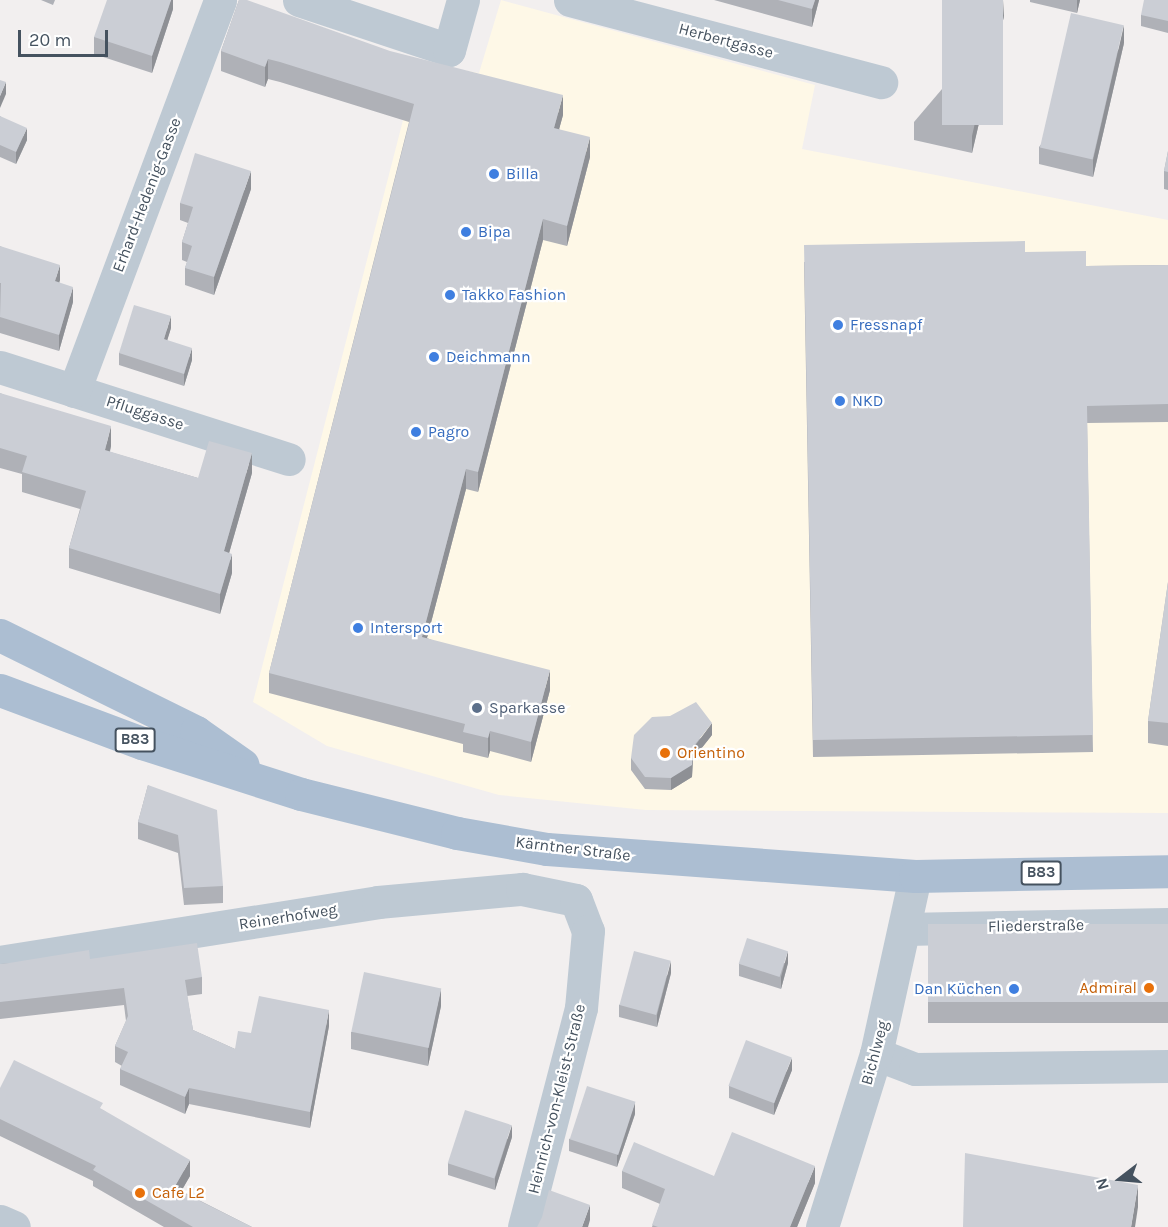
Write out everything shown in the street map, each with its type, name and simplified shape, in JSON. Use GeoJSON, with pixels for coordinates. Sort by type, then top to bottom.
{"type":"FeatureCollection","features":[{"type":"Feature","properties":{"kind":"main road"},"geometry":{"type":"LineString","coordinates":[[0,635],[196,732],[271,785]]}},
{"type":"Feature","properties":{"kind":"main road","name":"Kärntner Straße"},"geometry":{"type":"LineString","coordinates":[[0,690],[271,785],[457,833],[547,849],[915,876],[1168,871]]}},
{"type":"Feature","properties":{"kind":"street","name":"Erhard-Hedenig-Gasse"},"geometry":{"type":"LineString","coordinates":[[74,391],[220,0]]}},
{"type":"Feature","properties":{"kind":"street"},"geometry":{"type":"LineString","coordinates":[[299,0],[449,50],[464,0]]}},
{"type":"Feature","properties":{"kind":"street","name":"Herbertgasse"},"geometry":{"type":"LineString","coordinates":[[570,0],[881,82]]}},
{"type":"Feature","properties":{"kind":"street","name":"Pfluggasse"},"geometry":{"type":"LineString","coordinates":[[0,367],[289,459]]}},
{"type":"Feature","properties":{"kind":"street","name":"Bichlweg"},"geometry":{"type":"LineString","coordinates":[[822,1227],[876,1054],[915,876]]}},
{"type":"Feature","properties":{"kind":"street","name":"Reinerhofweg"},"geometry":{"type":"LineString","coordinates":[[0,962],[378,902],[522,889],[576,900]]}},
{"type":"Feature","properties":{"kind":"street","name":"Heinrich-von-Kleist-Straße"},"geometry":{"type":"LineString","coordinates":[[524,1227],[581,1008],[588,931],[576,900]]}},
{"type":"Feature","properties":{"kind":"street","name":"Fliederstraße"},"geometry":{"type":"LineString","coordinates":[[904,929],[1168,924]]}},
{"type":"Feature","properties":{"kind":"street"},"geometry":{"type":"LineString","coordinates":[[876,1054],[915,1069],[1168,1066]]}},
{"type":"Feature","properties":{"kind":"street"},"geometry":{"type":"LineString","coordinates":[[0,1221],[14,1227]]}},
{"type":"Feature","properties":{"kind":"shaded area"},"geometry":{"type":"Polygon","coordinates":[[[501,0],[815,85],[802,149],[1168,220],[1168,813],[646,810],[499,795],[327,746],[253,702],[418,62],[479,73],[501,0]]]}},
{"type":"Feature","properties":{"kind":"building"},"geometry":{"type":"Polygon","coordinates":[[[107,0],[171,0],[152,56],[94,37],[107,0]]]}},
{"type":"Feature","properties":{"kind":"building"},"geometry":{"type":"Polygon","coordinates":[[[239,0],[247,0],[390,51],[563,95],[554,128],[590,137],[567,226],[543,219],[478,472],[466,469],[422,637],[550,670],[531,742],[490,731],[488,738],[463,732],[465,724],[269,673],[414,104],[280,62],[268,59],[265,67],[221,51],[239,0]]]}},
{"type":"Feature","properties":{"kind":"building"},"geometry":{"type":"Polygon","coordinates":[[[778,0],[815,0],[812,9],[778,0]]]}},
{"type":"Feature","properties":{"kind":"building"},"geometry":{"type":"Polygon","coordinates":[[[942,0],[1003,0],[1003,125],[942,125],[942,0]]]}},
{"type":"Feature","properties":{"kind":"building"},"geometry":{"type":"Polygon","coordinates":[[[1144,0],[1168,0],[1168,21],[1141,15],[1144,0]]]}},
{"type":"Feature","properties":{"kind":"building"},"geometry":{"type":"Polygon","coordinates":[[[1071,13],[1124,25],[1093,160],[1040,147],[1071,13]]]}},
{"type":"Feature","properties":{"kind":"building"},"geometry":{"type":"Polygon","coordinates":[[[0,80],[6,82],[0,96],[0,80]]]}},
{"type":"Feature","properties":{"kind":"building"},"geometry":{"type":"Polygon","coordinates":[[[0,116],[27,128],[16,152],[0,145],[0,116]]]}},
{"type":"Feature","properties":{"kind":"building"},"geometry":{"type":"Polygon","coordinates":[[[1168,151],[1168,172],[1164,171],[1168,151]]]}},
{"type":"Feature","properties":{"kind":"building"},"geometry":{"type":"Polygon","coordinates":[[[195,153],[251,171],[214,277],[185,268],[192,246],[182,242],[193,207],[180,203],[195,153]]]}},
{"type":"Feature","properties":{"kind":"building"},"geometry":{"type":"Polygon","coordinates":[[[1025,241],[1025,252],[1086,251],[1086,266],[1168,265],[1168,404],[1087,406],[1093,735],[813,740],[804,245],[1025,241]]]}},
{"type":"Feature","properties":{"kind":"building"},"geometry":{"type":"Polygon","coordinates":[[[0,246],[60,265],[55,281],[73,287],[59,335],[0,317],[0,246]]]}},
{"type":"Feature","properties":{"kind":"building"},"geometry":{"type":"Polygon","coordinates":[[[134,305],[171,316],[164,339],[192,348],[184,374],[119,353],[134,305]]]}},
{"type":"Feature","properties":{"kind":"building"},"geometry":{"type":"Polygon","coordinates":[[[0,393],[111,426],[105,450],[198,478],[209,441],[252,453],[224,551],[232,554],[220,594],[69,548],[86,491],[22,472],[27,456],[0,448],[0,393]]]}},
{"type":"Feature","properties":{"kind":"building"},"geometry":{"type":"Polygon","coordinates":[[[1168,582],[1168,723],[1148,721],[1168,582]]]}},
{"type":"Feature","properties":{"kind":"building","name":"Orientino"},"geometry":{"type":"Polygon","coordinates":[[[696,702],[712,723],[693,747],[692,765],[671,778],[645,777],[631,758],[634,735],[652,717],[670,716],[696,702]]]}},
{"type":"Feature","properties":{"kind":"building"},"geometry":{"type":"Polygon","coordinates":[[[148,785],[217,810],[223,886],[184,888],[178,835],[138,822],[148,785]]]}},
{"type":"Feature","properties":{"kind":"building"},"geometry":{"type":"Polygon","coordinates":[[[928,924],[1168,924],[1168,1002],[928,1002],[928,924]]]}},
{"type":"Feature","properties":{"kind":"building"},"geometry":{"type":"Polygon","coordinates":[[[747,938],[788,951],[780,977],[739,964],[747,938]]]}},
{"type":"Feature","properties":{"kind":"building"},"geometry":{"type":"Polygon","coordinates":[[[197,943],[202,977],[185,980],[193,1030],[235,1049],[238,1031],[251,1033],[259,996],[329,1010],[310,1112],[189,1088],[185,1097],[120,1069],[128,1052],[115,1046],[128,1016],[124,988],[0,1002],[0,964],[89,950],[90,959],[197,943]]]}},
{"type":"Feature","properties":{"kind":"building"},"geometry":{"type":"Polygon","coordinates":[[[634,951],[671,961],[656,1015],[620,1005],[634,951]]]}},
{"type":"Feature","properties":{"kind":"building"},"geometry":{"type":"Polygon","coordinates":[[[364,972],[441,988],[429,1048],[351,1032],[364,972]]]}},
{"type":"Feature","properties":{"kind":"building"},"geometry":{"type":"Polygon","coordinates":[[[746,1040],[792,1058],[774,1103],[728,1086],[746,1040]]]}},
{"type":"Feature","properties":{"kind":"building"},"geometry":{"type":"Polygon","coordinates":[[[14,1060],[103,1103],[100,1108],[190,1160],[174,1188],[252,1227],[193,1227],[93,1170],[96,1166],[0,1119],[0,1088],[14,1060]]]}},
{"type":"Feature","properties":{"kind":"building"},"geometry":{"type":"Polygon","coordinates":[[[587,1086],[636,1102],[618,1155],[570,1139],[587,1086]]]}},
{"type":"Feature","properties":{"kind":"building"},"geometry":{"type":"Polygon","coordinates":[[[465,1110],[512,1125],[494,1178],[448,1163],[465,1110]]]}},
{"type":"Feature","properties":{"kind":"building"},"geometry":{"type":"Polygon","coordinates":[[[732,1132],[815,1166],[790,1227],[658,1227],[652,1225],[665,1189],[622,1171],[634,1142],[714,1176],[732,1132]]]}},
{"type":"Feature","properties":{"kind":"building"},"geometry":{"type":"Polygon","coordinates":[[[965,1153],[1138,1185],[1131,1227],[963,1227],[965,1153]]]}},
{"type":"Feature","properties":{"kind":"building"},"geometry":{"type":"Polygon","coordinates":[[[549,1190],[590,1205],[582,1227],[537,1227],[549,1190]]]}},
{"type":"Feature","properties":{"kind":"place","name":"Billa"},"geometry":{"type":"Point","coordinates":[494,174]}},
{"type":"Feature","properties":{"kind":"place","name":"Bipa"},"geometry":{"type":"Point","coordinates":[466,232]}},
{"type":"Feature","properties":{"kind":"place","name":"Takko Fashion"},"geometry":{"type":"Point","coordinates":[450,295]}},
{"type":"Feature","properties":{"kind":"place","name":"Fressnapf"},"geometry":{"type":"Point","coordinates":[838,325]}},
{"type":"Feature","properties":{"kind":"place","name":"Deichmann"},"geometry":{"type":"Point","coordinates":[434,357]}},
{"type":"Feature","properties":{"kind":"place","name":"NKD"},"geometry":{"type":"Point","coordinates":[840,401]}},
{"type":"Feature","properties":{"kind":"place","name":"Pagro"},"geometry":{"type":"Point","coordinates":[416,432]}},
{"type":"Feature","properties":{"kind":"place","name":"Intersport"},"geometry":{"type":"Point","coordinates":[358,628]}},
{"type":"Feature","properties":{"kind":"place","name":"Sparkasse"},"geometry":{"type":"Point","coordinates":[477,708]}},
{"type":"Feature","properties":{"kind":"place","name":"Orientino"},"geometry":{"type":"Point","coordinates":[665,753]}},
{"type":"Feature","properties":{"kind":"place","name":"Admiral"},"geometry":{"type":"Point","coordinates":[1149,988]}},
{"type":"Feature","properties":{"kind":"place","name":"Dan Küchen"},"geometry":{"type":"Point","coordinates":[1014,989]}},
{"type":"Feature","properties":{"kind":"place","name":"Cafe L2"},"geometry":{"type":"Point","coordinates":[140,1193]}}]}
